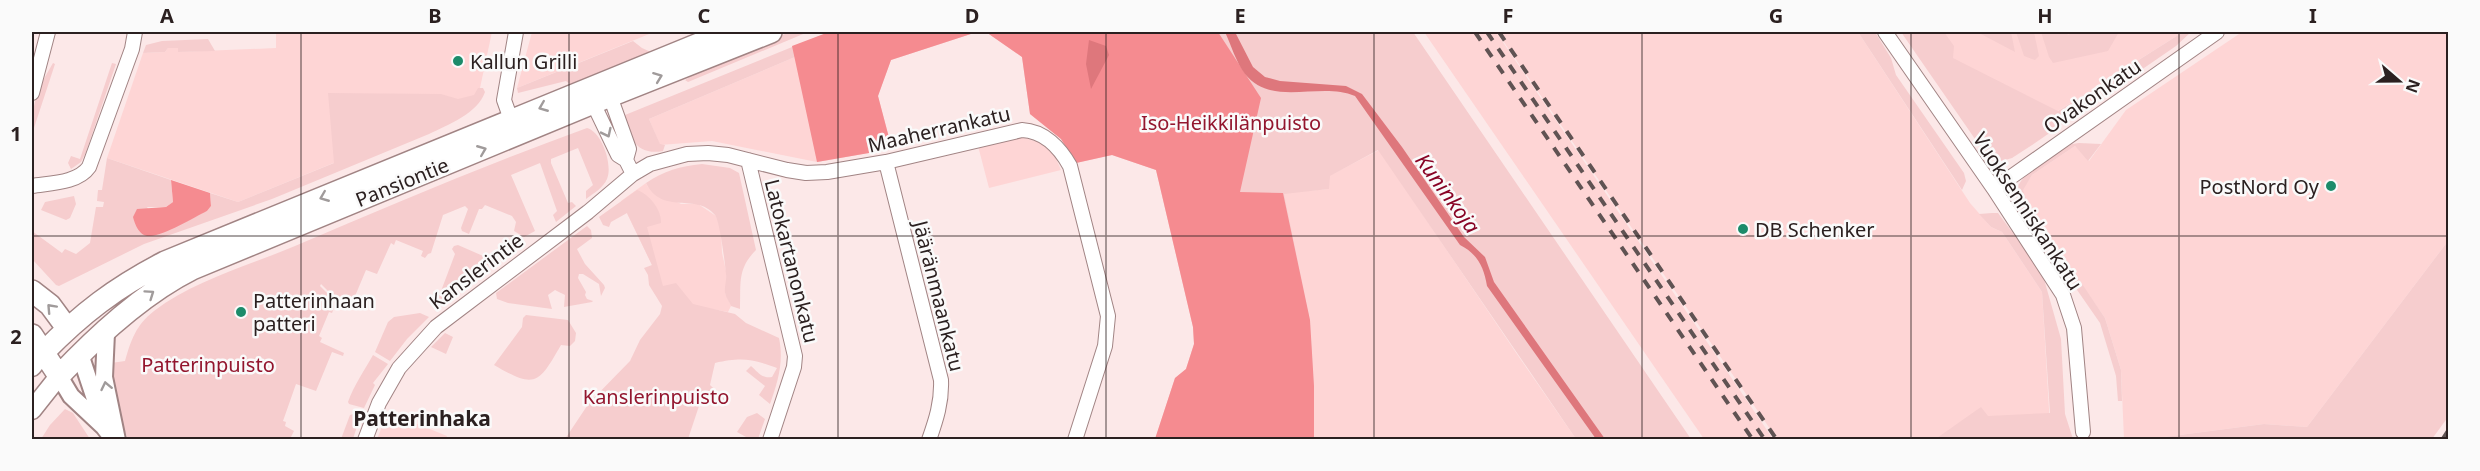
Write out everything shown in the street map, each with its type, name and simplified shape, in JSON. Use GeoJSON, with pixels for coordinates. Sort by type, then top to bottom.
{"type":"FeatureCollection","features":[{"type":"Feature","properties":{"kind":"main road","name":"Pansiontie"},"geometry":{"type":"LineString","coordinates":[[600,94],[728,32]]}},
{"type":"Feature","properties":{"kind":"main road","name":"Pansiontie"},"geometry":{"type":"LineString","coordinates":[[37,360],[68,328],[112,292],[165,262],[600,94],[771,32]]}},
{"type":"Feature","properties":{"kind":"main road","name":"Pansiontie"},"geometry":{"type":"LineString","coordinates":[[59,376],[80,354],[140,301],[192,269],[514,128]]}},
{"type":"Feature","properties":{"kind":"main road"},"geometry":{"type":"LineString","coordinates":[[32,291],[50,305],[68,328],[80,354]]}},
{"type":"Feature","properties":{"kind":"main road"},"geometry":{"type":"LineString","coordinates":[[32,335],[37,360],[59,376],[32,410]]}},
{"type":"Feature","properties":{"kind":"street"},"geometry":{"type":"LineString","coordinates":[[32,93],[48,32]]}},
{"type":"Feature","properties":{"kind":"street"},"geometry":{"type":"LineString","coordinates":[[39,68],[57,32]]}},
{"type":"Feature","properties":{"kind":"street"},"geometry":{"type":"LineString","coordinates":[[32,186],[72,179],[86,173],[132,49],[135,32]]}},
{"type":"Feature","properties":{"kind":"street"},"geometry":{"type":"LineString","coordinates":[[514,128],[504,100],[504,92],[516,32]]}},
{"type":"Feature","properties":{"kind":"street","name":"Vuoksenniskankatu"},"geometry":{"type":"LineString","coordinates":[[1885,32],[1994,189],[2063,295],[2074,328],[2084,432]]}},
{"type":"Feature","properties":{"kind":"street","name":"Ovakonkatu"},"geometry":{"type":"LineString","coordinates":[[1994,189],[2214,33]]}},
{"type":"Feature","properties":{"kind":"street"},"geometry":{"type":"LineString","coordinates":[[600,94],[618,155],[626,160],[633,174]]}},
{"type":"Feature","properties":{"kind":"street","name":"Maaherrankatu"},"geometry":{"type":"LineString","coordinates":[[633,174],[657,162],[687,154],[718,154],[806,173],[827,172],[886,162],[1022,130],[1040,134],[1064,156],[1075,185],[1108,316],[1105,346],[1075,440]]}},
{"type":"Feature","properties":{"kind":"street","name":"Latokartanonkatu"},"geometry":{"type":"LineString","coordinates":[[748,160],[795,357],[794,367],[770,440]]}},
{"type":"Feature","properties":{"kind":"street","name":"Jääränmaankatu"},"geometry":{"type":"LineString","coordinates":[[886,162],[941,380],[940,403],[929,440]]}},
{"type":"Feature","properties":{"kind":"street","name":"Kanslerintie"},"geometry":{"type":"LineString","coordinates":[[365,440],[375,411],[395,375],[416,346],[436,327],[596,207],[633,174]]}},
{"type":"Feature","properties":{"kind":"street"},"geometry":{"type":"LineString","coordinates":[[106,333],[104,377],[112,435]]}},
{"type":"Feature","properties":{"kind":"street"},"geometry":{"type":"LineString","coordinates":[[80,354],[112,435]]}},
{"type":"Feature","properties":{"kind":"street"},"geometry":{"type":"LineString","coordinates":[[59,376],[71,396],[112,435]]}},
{"type":"Feature","properties":{"kind":"shaded area"},"geometry":{"type":"Polygon","coordinates":[[[276,32],[492,32],[480,88],[468,108],[238,202],[107,158],[143,53],[165,52],[168,48],[178,48],[178,52],[276,48],[276,32]]]}},
{"type":"Feature","properties":{"kind":"shaded area"},"geometry":{"type":"Polygon","coordinates":[[[532,32],[654,32],[517,88],[532,32]]]}},
{"type":"Feature","properties":{"kind":"shaded area"},"geometry":{"type":"Polygon","coordinates":[[[1225,32],[1235,32],[1253,67],[1265,77],[1280,81],[1346,86],[1362,94],[1464,237],[1485,257],[1494,282],[1605,439],[1596,439],[1487,286],[1482,267],[1476,257],[1460,245],[1355,96],[1327,91],[1282,92],[1269,90],[1256,84],[1245,74],[1236,59],[1225,32]]]}},
{"type":"Feature","properties":{"kind":"shaded area"},"geometry":{"type":"Polygon","coordinates":[[[1424,32],[1496,32],[1773,439],[1704,439],[1424,32]]]}},
{"type":"Feature","properties":{"kind":"shaded area","name":"DB Schenker"},"geometry":{"type":"Polygon","coordinates":[[[1497,32],[1858,32],[1970,203],[1991,227],[2002,232],[2042,292],[2050,426],[1953,439],[1777,439],[1497,32]]]}},
{"type":"Feature","properties":{"kind":"shaded area"},"geometry":{"type":"Polygon","coordinates":[[[1931,32],[2183,32],[2040,122],[1983,105],[1931,32]]]}},
{"type":"Feature","properties":{"kind":"shaded area"},"geometry":{"type":"Polygon","coordinates":[[[2242,32],[2448,32],[2448,241],[2307,427],[2264,424],[2149,439],[2124,439],[2121,370],[2105,318],[2028,207],[2022,190],[2032,175],[2075,146],[2089,161],[2126,110],[2242,32]]]}},
{"type":"Feature","properties":{"kind":"shaded area"},"geometry":{"type":"Polygon","coordinates":[[[1089,40],[1106,46],[1109,55],[1091,89],[1086,64],[1089,40]]]}},
{"type":"Feature","properties":{"kind":"shaded area"},"geometry":{"type":"Polygon","coordinates":[[[795,57],[817,162],[712,141],[660,145],[649,119],[795,57]]]}},
{"type":"Feature","properties":{"kind":"shaded area"},"geometry":{"type":"Polygon","coordinates":[[[1020,137],[1043,143],[1054,154],[1061,170],[989,188],[978,146],[1020,137]]]}},
{"type":"Feature","properties":{"kind":"shaded area"},"geometry":{"type":"Polygon","coordinates":[[[1379,150],[1576,439],[1314,439],[1310,320],[1283,193],[1329,189],[1329,176],[1379,150]]]}},
{"type":"Feature","properties":{"kind":"shaded area"},"geometry":{"type":"Polygon","coordinates":[[[646,183],[648,187],[681,204],[698,204],[716,216],[721,230],[722,253],[727,275],[725,293],[731,306],[728,312],[664,300],[652,265],[621,201],[646,183]]]}},
{"type":"Feature","properties":{"kind":"shaded area"},"geometry":{"type":"Polygon","coordinates":[[[388,412],[447,436],[446,439],[377,439],[388,412]]]}},
{"type":"Feature","properties":{"kind":"green space"},"geometry":{"type":"Polygon","coordinates":[[[790,32],[808,32],[688,82],[685,80],[712,63],[790,32]]]}},
{"type":"Feature","properties":{"kind":"green space"},"geometry":{"type":"Polygon","coordinates":[[[829,32],[977,32],[891,60],[878,96],[892,149],[817,162],[795,57],[649,119],[660,144],[665,145],[663,151],[647,151],[635,144],[631,138],[625,115],[829,32]]]}},
{"type":"Feature","properties":{"kind":"green space"},"geometry":{"type":"Polygon","coordinates":[[[829,32],[977,32],[891,60],[878,96],[892,149],[817,162],[792,46],[829,32]]]}},
{"type":"Feature","properties":{"kind":"green space","name":"Iso-Heikkilänpuisto"},"geometry":{"type":"Polygon","coordinates":[[[986,32],[1413,32],[1691,439],[1576,439],[1378,150],[1330,176],[1329,189],[1284,194],[1310,320],[1314,439],[1155,439],[1175,378],[1186,369],[1194,344],[1193,327],[1156,170],[1112,155],[1076,163],[1061,139],[1030,114],[1022,57],[986,32]]]}},
{"type":"Feature","properties":{"kind":"green space","name":"Iso-Heikkilänpuisto"},"geometry":{"type":"Polygon","coordinates":[[[986,32],[1218,32],[1261,98],[1240,192],[1283,193],[1310,320],[1314,439],[1155,439],[1175,378],[1186,369],[1194,344],[1193,327],[1156,170],[1112,155],[1076,163],[1061,139],[1030,114],[1022,57],[986,32]]]}},
{"type":"Feature","properties":{"kind":"green space"},"geometry":{"type":"Polygon","coordinates":[[[1858,32],[1875,32],[1891,58],[1896,75],[1964,173],[1966,181],[1962,190],[1858,32]]]}},
{"type":"Feature","properties":{"kind":"green space"},"geometry":{"type":"Polygon","coordinates":[[[1901,32],[1944,32],[1954,46],[1953,58],[2058,111],[2183,32],[2191,32],[2176,46],[2035,143],[2012,158],[2002,161],[1984,152],[1901,32]]]}},
{"type":"Feature","properties":{"kind":"green space"},"geometry":{"type":"Polygon","coordinates":[[[2011,32],[2015,52],[1979,33],[2011,32]]]}},
{"type":"Feature","properties":{"kind":"green space"},"geometry":{"type":"Polygon","coordinates":[[[2016,32],[2034,32],[2039,56],[2035,60],[2024,56],[2016,32]]]}},
{"type":"Feature","properties":{"kind":"green space"},"geometry":{"type":"Polygon","coordinates":[[[2041,32],[2063,32],[2069,35],[2071,32],[2119,32],[2108,51],[2053,63],[2041,32]]]}},
{"type":"Feature","properties":{"kind":"green space"},"geometry":{"type":"Polygon","coordinates":[[[208,39],[215,51],[178,52],[178,48],[168,48],[165,52],[143,53],[146,45],[162,41],[208,39]]]}},
{"type":"Feature","properties":{"kind":"green space"},"geometry":{"type":"Polygon","coordinates":[[[633,41],[653,53],[572,86],[566,81],[518,93],[517,88],[633,41]]]}},
{"type":"Feature","properties":{"kind":"green space"},"geometry":{"type":"Polygon","coordinates":[[[53,63],[55,64],[32,134],[36,97],[53,63]]]}},
{"type":"Feature","properties":{"kind":"green space"},"geometry":{"type":"Polygon","coordinates":[[[112,63],[116,64],[86,152],[81,162],[71,169],[68,163],[71,156],[80,159],[112,63]]]}},
{"type":"Feature","properties":{"kind":"green space"},"geometry":{"type":"Polygon","coordinates":[[[478,88],[483,88],[485,92],[476,106],[461,118],[437,130],[272,199],[144,244],[59,286],[32,259],[32,231],[62,253],[65,249],[76,254],[90,243],[96,207],[103,207],[104,202],[97,201],[98,190],[102,190],[107,158],[171,180],[173,202],[166,207],[147,207],[164,232],[207,211],[211,206],[210,193],[238,202],[334,163],[328,93],[441,94],[458,99],[474,95],[478,88]]]}},
{"type":"Feature","properties":{"kind":"green space","name":"Patterinpuisto"},"geometry":{"type":"Polygon","coordinates":[[[587,128],[602,142],[609,166],[607,179],[601,188],[586,199],[586,191],[593,185],[578,148],[551,159],[568,203],[572,202],[576,206],[556,222],[553,215],[557,211],[540,163],[511,175],[535,231],[524,237],[514,231],[516,222],[512,216],[485,205],[479,209],[469,234],[461,228],[468,209],[465,206],[443,215],[431,253],[425,258],[421,256],[423,251],[396,240],[394,245],[391,243],[377,274],[366,270],[350,308],[343,306],[321,284],[320,286],[340,306],[338,310],[334,308],[332,313],[329,312],[319,336],[322,338],[320,342],[344,353],[343,356],[332,352],[316,391],[296,384],[283,421],[286,422],[285,426],[294,431],[290,439],[128,439],[111,395],[111,363],[125,361],[138,327],[148,316],[170,300],[222,274],[476,170],[587,128]]]}},
{"type":"Feature","properties":{"kind":"green space"},"geometry":{"type":"Polygon","coordinates":[[[2072,144],[2101,144],[2088,161],[2075,146],[2032,175],[2023,190],[2028,207],[2053,242],[2034,225],[2018,205],[2016,195],[2018,186],[2024,177],[2043,161],[2072,144]]]}},
{"type":"Feature","properties":{"kind":"green space"},"geometry":{"type":"Polygon","coordinates":[[[702,164],[730,168],[739,173],[756,250],[743,270],[740,284],[740,309],[731,306],[725,293],[725,261],[715,215],[708,208],[699,205],[661,199],[646,183],[672,170],[702,164]]]}},
{"type":"Feature","properties":{"kind":"green space"},"geometry":{"type":"Polygon","coordinates":[[[171,180],[210,193],[211,206],[207,211],[171,229],[156,235],[143,235],[133,217],[137,209],[166,207],[173,202],[171,180]]]}},
{"type":"Feature","properties":{"kind":"green space","name":"Kanslerinpuisto"},"geometry":{"type":"Polygon","coordinates":[[[637,190],[654,203],[661,218],[661,223],[647,227],[663,286],[676,283],[693,304],[735,314],[746,323],[779,338],[780,363],[775,387],[770,404],[759,395],[765,386],[746,371],[751,366],[765,377],[772,377],[777,368],[747,360],[715,363],[710,385],[729,403],[725,407],[704,391],[688,439],[565,439],[589,403],[630,361],[640,340],[660,314],[662,306],[649,285],[648,275],[644,268],[652,265],[627,213],[611,222],[609,227],[603,225],[599,217],[637,190]]]}},
{"type":"Feature","properties":{"kind":"green space"},"geometry":{"type":"Polygon","coordinates":[[[74,196],[76,204],[70,218],[66,220],[41,210],[45,202],[74,196]]]}},
{"type":"Feature","properties":{"kind":"green space"},"geometry":{"type":"Polygon","coordinates":[[[1998,213],[2042,272],[2061,339],[2065,414],[2073,439],[1934,440],[1981,407],[1988,416],[2050,413],[2042,292],[2002,232],[1991,227],[1979,214],[1998,213]]]}},
{"type":"Feature","properties":{"kind":"green space"},"geometry":{"type":"Polygon","coordinates":[[[587,226],[591,230],[592,238],[577,249],[585,264],[604,285],[601,296],[599,284],[579,274],[578,278],[586,292],[585,295],[592,302],[564,307],[565,295],[555,290],[548,295],[552,309],[508,303],[497,299],[496,293],[587,226]]]}},
{"type":"Feature","properties":{"kind":"green space"},"geometry":{"type":"Polygon","coordinates":[[[2448,241],[2448,417],[2432,439],[2149,439],[2264,424],[2307,427],[2448,241]]]}},
{"type":"Feature","properties":{"kind":"green space"},"geometry":{"type":"Polygon","coordinates":[[[458,245],[490,259],[493,264],[491,266],[481,263],[453,285],[454,296],[437,309],[434,301],[436,294],[441,291],[455,254],[452,249],[458,245]]]}},
{"type":"Feature","properties":{"kind":"green space"},"geometry":{"type":"Polygon","coordinates":[[[2070,266],[2105,318],[2121,370],[2122,401],[2118,401],[2116,376],[2100,323],[2066,274],[2065,269],[2070,266]]]}},
{"type":"Feature","properties":{"kind":"green space"},"geometry":{"type":"Polygon","coordinates":[[[420,313],[429,317],[407,339],[390,361],[375,352],[388,322],[394,317],[420,313]]]}},
{"type":"Feature","properties":{"kind":"green space"},"geometry":{"type":"Polygon","coordinates":[[[526,315],[568,320],[576,333],[575,341],[570,346],[561,345],[541,375],[528,380],[519,378],[494,365],[522,327],[523,318],[526,315]]]}},
{"type":"Feature","properties":{"kind":"green space"},"geometry":{"type":"Polygon","coordinates":[[[445,333],[453,337],[446,354],[431,347],[445,333]]]}},
{"type":"Feature","properties":{"kind":"green space"},"geometry":{"type":"Polygon","coordinates":[[[373,355],[388,364],[373,383],[375,385],[364,408],[349,404],[353,390],[373,355]]]}},
{"type":"Feature","properties":{"kind":"green space"},"geometry":{"type":"Polygon","coordinates":[[[65,409],[73,413],[90,439],[41,439],[65,409]]]}},
{"type":"Feature","properties":{"kind":"green space"},"geometry":{"type":"Polygon","coordinates":[[[757,413],[765,419],[758,439],[745,439],[746,437],[737,432],[747,417],[757,413]]]}},
{"type":"Feature","properties":{"kind":"green space"},"geometry":{"type":"Polygon","coordinates":[[[350,415],[360,417],[353,439],[341,439],[350,415]]]}},
{"type":"Feature","properties":{"kind":"railway"},"geometry":{"type":"LineString","coordinates":[[1475,32],[1753,440]]}},
{"type":"Feature","properties":{"kind":"railway"},"geometry":{"type":"LineString","coordinates":[[1487,32],[1765,440]]}},
{"type":"Feature","properties":{"kind":"railway"},"geometry":{"type":"LineString","coordinates":[[1499,32],[1777,440]]}},
{"type":"Feature","properties":{"kind":"railway"},"geometry":{"type":"LineString","coordinates":[[2442,440],[2448,431]]}},
{"type":"Feature","properties":{"kind":"place","name":"Kallun Grilli"},"geometry":{"type":"Point","coordinates":[458,61]}},
{"type":"Feature","properties":{"kind":"place","name":"PostNord Oy"},"geometry":{"type":"Point","coordinates":[2331,186]}},
{"type":"Feature","properties":{"kind":"place","name":"DB Schenker"},"geometry":{"type":"Point","coordinates":[1743,229]}},
{"type":"Feature","properties":{"kind":"place","name":"Patterinhaan patteri"},"geometry":{"type":"Point","coordinates":[241,312]}},
{"type":"Feature","properties":{"kind":"district","name":"Patterinhaka"},"geometry":{"type":"Point","coordinates":[422,418]}},
{"type":"Feature","properties":{"kind":"water label","name":"Kuninkoja"},"geometry":{"type":"Point","coordinates":[1448,193]}}]}
